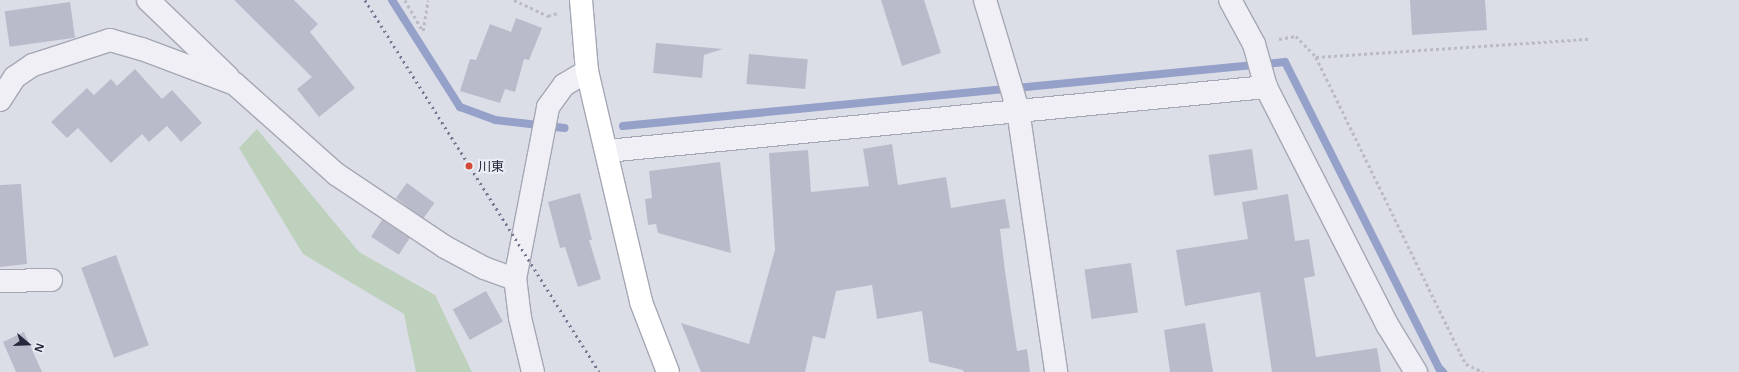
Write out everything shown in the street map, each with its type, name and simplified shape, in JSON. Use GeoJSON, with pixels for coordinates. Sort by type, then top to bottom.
{"type":"FeatureCollection","features":[{"type":"Feature","properties":{"kind":"street"},"geometry":{"type":"LineString","coordinates":[[148,0],[235,84],[336,174],[445,247],[484,268],[516,279]]}},
{"type":"Feature","properties":{"kind":"street"},"geometry":{"type":"LineString","coordinates":[[985,0],[1010,76],[1018,110],[1056,372]]}},
{"type":"Feature","properties":{"kind":"street"},"geometry":{"type":"LineString","coordinates":[[1230,0],[1254,44],[1266,87],[1388,326],[1416,372]]}},
{"type":"Feature","properties":{"kind":"street"},"geometry":{"type":"LineString","coordinates":[[581,3],[587,71],[607,151],[641,302],[668,372]]}},
{"type":"Feature","properties":{"kind":"street"},"geometry":{"type":"LineString","coordinates":[[0,100],[15,77],[33,65],[110,40],[142,49],[235,84]]}},
{"type":"Feature","properties":{"kind":"street"},"geometry":{"type":"LineString","coordinates":[[533,372],[520,318],[516,279],[548,107],[564,86],[587,71]]}},
{"type":"Feature","properties":{"kind":"street"},"geometry":{"type":"LineString","coordinates":[[607,151],[1266,87]]}},
{"type":"Feature","properties":{"kind":"street"},"geometry":{"type":"LineString","coordinates":[[0,281],[51,280]]}},
{"type":"Feature","properties":{"kind":"path"},"geometry":{"type":"LineString","coordinates":[[405,0],[423,30],[428,0]]}},
{"type":"Feature","properties":{"kind":"path"},"geometry":{"type":"LineString","coordinates":[[514,0],[548,16],[581,3]]}},
{"type":"Feature","properties":{"kind":"path"},"geometry":{"type":"LineString","coordinates":[[1254,44],[1296,36],[1316,57],[1466,364],[1483,372]]}},
{"type":"Feature","properties":{"kind":"path"},"geometry":{"type":"LineString","coordinates":[[1316,57],[1589,39]]}},
{"type":"Feature","properties":{"kind":"green space"},"geometry":{"type":"Polygon","coordinates":[[[257,129],[359,252],[435,295],[472,372],[416,372],[404,314],[303,254],[239,148],[257,129]]]}},
{"type":"Feature","properties":{"kind":"building"},"geometry":{"type":"Polygon","coordinates":[[[234,0],[294,0],[318,24],[310,32],[355,88],[319,117],[297,89],[312,77],[234,0]]]}},
{"type":"Feature","properties":{"kind":"building"},"geometry":{"type":"Polygon","coordinates":[[[881,0],[924,0],[941,53],[902,66],[881,0]]]}},
{"type":"Feature","properties":{"kind":"building"},"geometry":{"type":"Polygon","coordinates":[[[1410,0],[1485,0],[1487,30],[1412,35],[1410,0]]]}},
{"type":"Feature","properties":{"kind":"building"},"geometry":{"type":"Polygon","coordinates":[[[70,2],[75,38],[10,47],[5,11],[70,2]]]}},
{"type":"Feature","properties":{"kind":"building"},"geometry":{"type":"Polygon","coordinates":[[[516,18],[542,28],[529,60],[524,59],[515,92],[505,89],[500,103],[460,91],[470,59],[476,60],[490,24],[511,32],[516,18]]]}},
{"type":"Feature","properties":{"kind":"building"},"geometry":{"type":"Polygon","coordinates":[[[656,43],[723,49],[704,55],[702,78],[653,73],[656,43]]]}},
{"type":"Feature","properties":{"kind":"building"},"geometry":{"type":"Polygon","coordinates":[[[749,54],[808,59],[805,89],[746,84],[749,54]]]}},
{"type":"Feature","properties":{"kind":"building"},"geometry":{"type":"Polygon","coordinates":[[[135,69],[162,99],[172,90],[202,123],[181,142],[167,126],[149,142],[142,134],[111,163],[78,128],[67,138],[51,122],[87,88],[94,95],[111,79],[117,86],[135,69]]]}},
{"type":"Feature","properties":{"kind":"building"},"geometry":{"type":"Polygon","coordinates":[[[892,144],[898,185],[946,177],[951,208],[1005,199],[1010,228],[1000,229],[1005,271],[1017,351],[1027,349],[1030,372],[964,372],[963,370],[929,362],[922,311],[877,319],[872,285],[836,291],[825,339],[813,336],[805,372],[701,372],[681,323],[749,344],[775,250],[769,153],[808,150],[811,192],[869,186],[863,149],[892,144]]]}},
{"type":"Feature","properties":{"kind":"building"},"geometry":{"type":"Polygon","coordinates":[[[1252,149],[1258,190],[1214,196],[1208,155],[1252,149]]]}},
{"type":"Feature","properties":{"kind":"building"},"geometry":{"type":"Polygon","coordinates":[[[720,162],[731,253],[658,233],[656,224],[648,225],[645,199],[652,198],[649,171],[720,162]]]}},
{"type":"Feature","properties":{"kind":"building"},"geometry":{"type":"Polygon","coordinates":[[[407,183],[435,203],[423,218],[396,198],[407,183]]]}},
{"type":"Feature","properties":{"kind":"building"},"geometry":{"type":"Polygon","coordinates":[[[21,184],[27,264],[0,267],[0,185],[21,184]]]}},
{"type":"Feature","properties":{"kind":"building"},"geometry":{"type":"Polygon","coordinates":[[[580,193],[592,240],[589,240],[601,279],[578,287],[565,247],[560,248],[548,202],[580,193]]]}},
{"type":"Feature","properties":{"kind":"building"},"geometry":{"type":"Polygon","coordinates":[[[1288,194],[1295,241],[1309,239],[1315,276],[1304,278],[1316,357],[1377,348],[1381,372],[1272,372],[1260,292],[1185,306],[1176,250],[1248,239],[1242,202],[1288,194]]]}},
{"type":"Feature","properties":{"kind":"building"},"geometry":{"type":"Polygon","coordinates":[[[382,220],[410,238],[399,255],[371,237],[382,220]]]}},
{"type":"Feature","properties":{"kind":"building"},"geometry":{"type":"Polygon","coordinates":[[[116,255],[149,345],[114,358],[81,268],[116,255]]]}},
{"type":"Feature","properties":{"kind":"building"},"geometry":{"type":"Polygon","coordinates":[[[1131,263],[1138,313],[1091,319],[1084,270],[1131,263]]]}},
{"type":"Feature","properties":{"kind":"building"},"geometry":{"type":"Polygon","coordinates":[[[486,291],[503,322],[470,340],[453,309],[486,291]]]}},
{"type":"Feature","properties":{"kind":"building"},"geometry":{"type":"Polygon","coordinates":[[[1205,323],[1213,372],[1170,372],[1164,330],[1205,323]]]}},
{"type":"Feature","properties":{"kind":"building"},"geometry":{"type":"Polygon","coordinates":[[[24,332],[42,372],[16,372],[3,342],[24,332]]]}},
{"type":"Feature","properties":{"kind":"waterway"},"geometry":{"type":"LineString","coordinates":[[392,0],[460,107],[495,120],[565,128]]}},
{"type":"Feature","properties":{"kind":"waterway"},"geometry":{"type":"LineString","coordinates":[[623,126],[1285,62],[1439,368],[1443,372]]}},
{"type":"Feature","properties":{"kind":"railway"},"geometry":{"type":"LineString","coordinates":[[365,0],[599,372]]}},
{"type":"Feature","properties":{"kind":"place","name":"川東"},"geometry":{"type":"Point","coordinates":[469,166]}}]}
